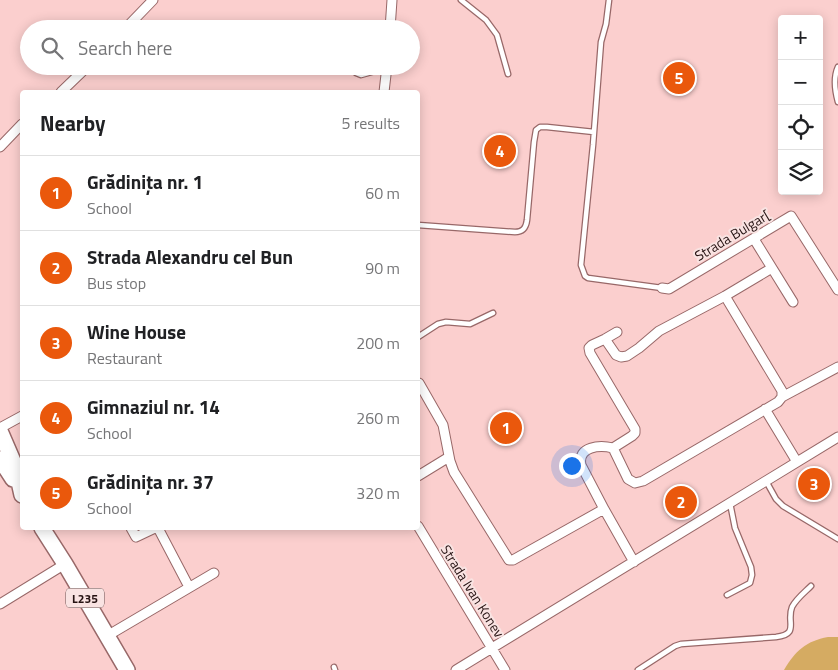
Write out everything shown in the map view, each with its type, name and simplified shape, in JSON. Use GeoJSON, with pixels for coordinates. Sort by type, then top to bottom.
{"type":"FeatureCollection","features":[{"type":"Feature","properties":{"kind":"main road"},"geometry":{"type":"LineString","coordinates":[[0,430],[16,468],[20,486]]}},
{"type":"Feature","properties":{"kind":"main road"},"geometry":{"type":"LineString","coordinates":[[0,459],[20,492]]}},
{"type":"Feature","properties":{"kind":"main road"},"geometry":{"type":"LineString","coordinates":[[0,477],[20,493]]}},
{"type":"Feature","properties":{"kind":"main road","name":"L235"},"geometry":{"type":"LineString","coordinates":[[43,530],[127,670]]}},
{"type":"Feature","properties":{"kind":"street"},"geometry":{"type":"LineString","coordinates":[[134,20],[153,0]]}},
{"type":"Feature","properties":{"kind":"street"},"geometry":{"type":"LineString","coordinates":[[391,20],[392,0]]}},
{"type":"Feature","properties":{"kind":"street"},"geometry":{"type":"LineString","coordinates":[[63,90],[79,75]]}},
{"type":"Feature","properties":{"kind":"street"},"geometry":{"type":"LineString","coordinates":[[384,90],[386,75]]}},
{"type":"Feature","properties":{"kind":"street"},"geometry":{"type":"LineString","coordinates":[[0,147],[20,126]]}},
{"type":"Feature","properties":{"kind":"street","name":"Strada Bulgar["},"geometry":{"type":"LineString","coordinates":[[662,288],[670,289],[791,216],[838,290]]}},
{"type":"Feature","properties":{"kind":"street"},"geometry":{"type":"LineString","coordinates":[[754,239],[793,302]]}},
{"type":"Feature","properties":{"kind":"street"},"geometry":{"type":"LineString","coordinates":[[605,339],[616,355],[621,357],[627,356],[659,331],[725,296],[772,268]]}},
{"type":"Feature","properties":{"kind":"street"},"geometry":{"type":"LineString","coordinates":[[725,296],[782,391],[782,397]]}},
{"type":"Feature","properties":{"kind":"street"},"geometry":{"type":"LineString","coordinates":[[617,332],[589,348],[590,353],[635,429],[635,433],[613,448],[601,446],[586,451],[580,459],[581,465],[604,509],[634,562]]}},
{"type":"Feature","properties":{"kind":"street"},"geometry":{"type":"LineString","coordinates":[[613,448],[628,479],[634,484],[643,481],[778,402],[782,397],[838,367]]}},
{"type":"Feature","properties":{"kind":"street"},"geometry":{"type":"LineString","coordinates":[[420,385],[442,425],[454,472],[509,560],[513,560],[604,509]]}},
{"type":"Feature","properties":{"kind":"street"},"geometry":{"type":"LineString","coordinates":[[765,409],[797,462]]}},
{"type":"Feature","properties":{"kind":"street"},"geometry":{"type":"LineString","coordinates":[[0,430],[20,417]]}},
{"type":"Feature","properties":{"kind":"street"},"geometry":{"type":"LineString","coordinates":[[456,670],[467,667],[492,648],[838,437]]}},
{"type":"Feature","properties":{"kind":"street"},"geometry":{"type":"LineString","coordinates":[[420,475],[450,457]]}},
{"type":"Feature","properties":{"kind":"street","name":"Strada Ivan Konev"},"geometry":{"type":"LineString","coordinates":[[420,529],[505,670]]}},
{"type":"Feature","properties":{"kind":"street"},"geometry":{"type":"LineString","coordinates":[[131,530],[136,537],[152,530]]}},
{"type":"Feature","properties":{"kind":"street"},"geometry":{"type":"LineString","coordinates":[[157,530],[189,587]]}},
{"type":"Feature","properties":{"kind":"street"},"geometry":{"type":"LineString","coordinates":[[0,604],[65,564]]}},
{"type":"Feature","properties":{"kind":"street"},"geometry":{"type":"LineString","coordinates":[[107,636],[214,573]]}},
{"type":"Feature","properties":{"kind":"lane"},"geometry":{"type":"LineString","coordinates":[[462,0],[486,20],[497,35],[508,74]]}},
{"type":"Feature","properties":{"kind":"lane"},"geometry":{"type":"LineString","coordinates":[[609,0],[606,24],[601,42],[581,266],[582,271],[588,278],[662,288]]}},
{"type":"Feature","properties":{"kind":"lane"},"geometry":{"type":"LineString","coordinates":[[838,67],[835,74],[838,102]]}},
{"type":"Feature","properties":{"kind":"lane"},"geometry":{"type":"LineString","coordinates":[[420,225],[515,232],[522,230],[527,220],[536,130],[540,127],[547,127],[594,132]]}},
{"type":"Feature","properties":{"kind":"lane"},"geometry":{"type":"LineString","coordinates":[[420,336],[438,324],[446,322],[470,324],[493,313]]}},
{"type":"Feature","properties":{"kind":"lane"},"geometry":{"type":"LineString","coordinates":[[766,481],[776,499],[783,506],[838,539]]}},
{"type":"Feature","properties":{"kind":"lane"},"geometry":{"type":"LineString","coordinates":[[727,595],[750,583],[752,575],[751,567],[735,528],[730,503]]}},
{"type":"Feature","properties":{"kind":"lane"},"geometry":{"type":"LineString","coordinates":[[638,670],[681,644],[776,637],[787,634],[791,628],[793,606],[811,586]]}},
{"type":"Feature","properties":{"kind":"shaded area"},"geometry":{"type":"Polygon","coordinates":[[[828,637],[838,637],[838,670],[784,670],[792,657],[807,644],[828,637]]]}},
{"type":"Feature","properties":{"kind":"place","name":"Grădinița nr. 37"},"geometry":{"type":"Point","coordinates":[679,78]}},
{"type":"Feature","properties":{"kind":"place","name":"Gimnaziul nr. 14"},"geometry":{"type":"Point","coordinates":[500,151]}},
{"type":"Feature","properties":{"kind":"place","name":"Grădinița nr. 1"},"geometry":{"type":"Point","coordinates":[506,428]}},
{"type":"Feature","properties":{"kind":"place","name":"Wine House"},"geometry":{"type":"Point","coordinates":[814,484]}},
{"type":"Feature","properties":{"kind":"place","name":"Strada Alexandru cel Bun"},"geometry":{"type":"Point","coordinates":[681,502]}}]}
